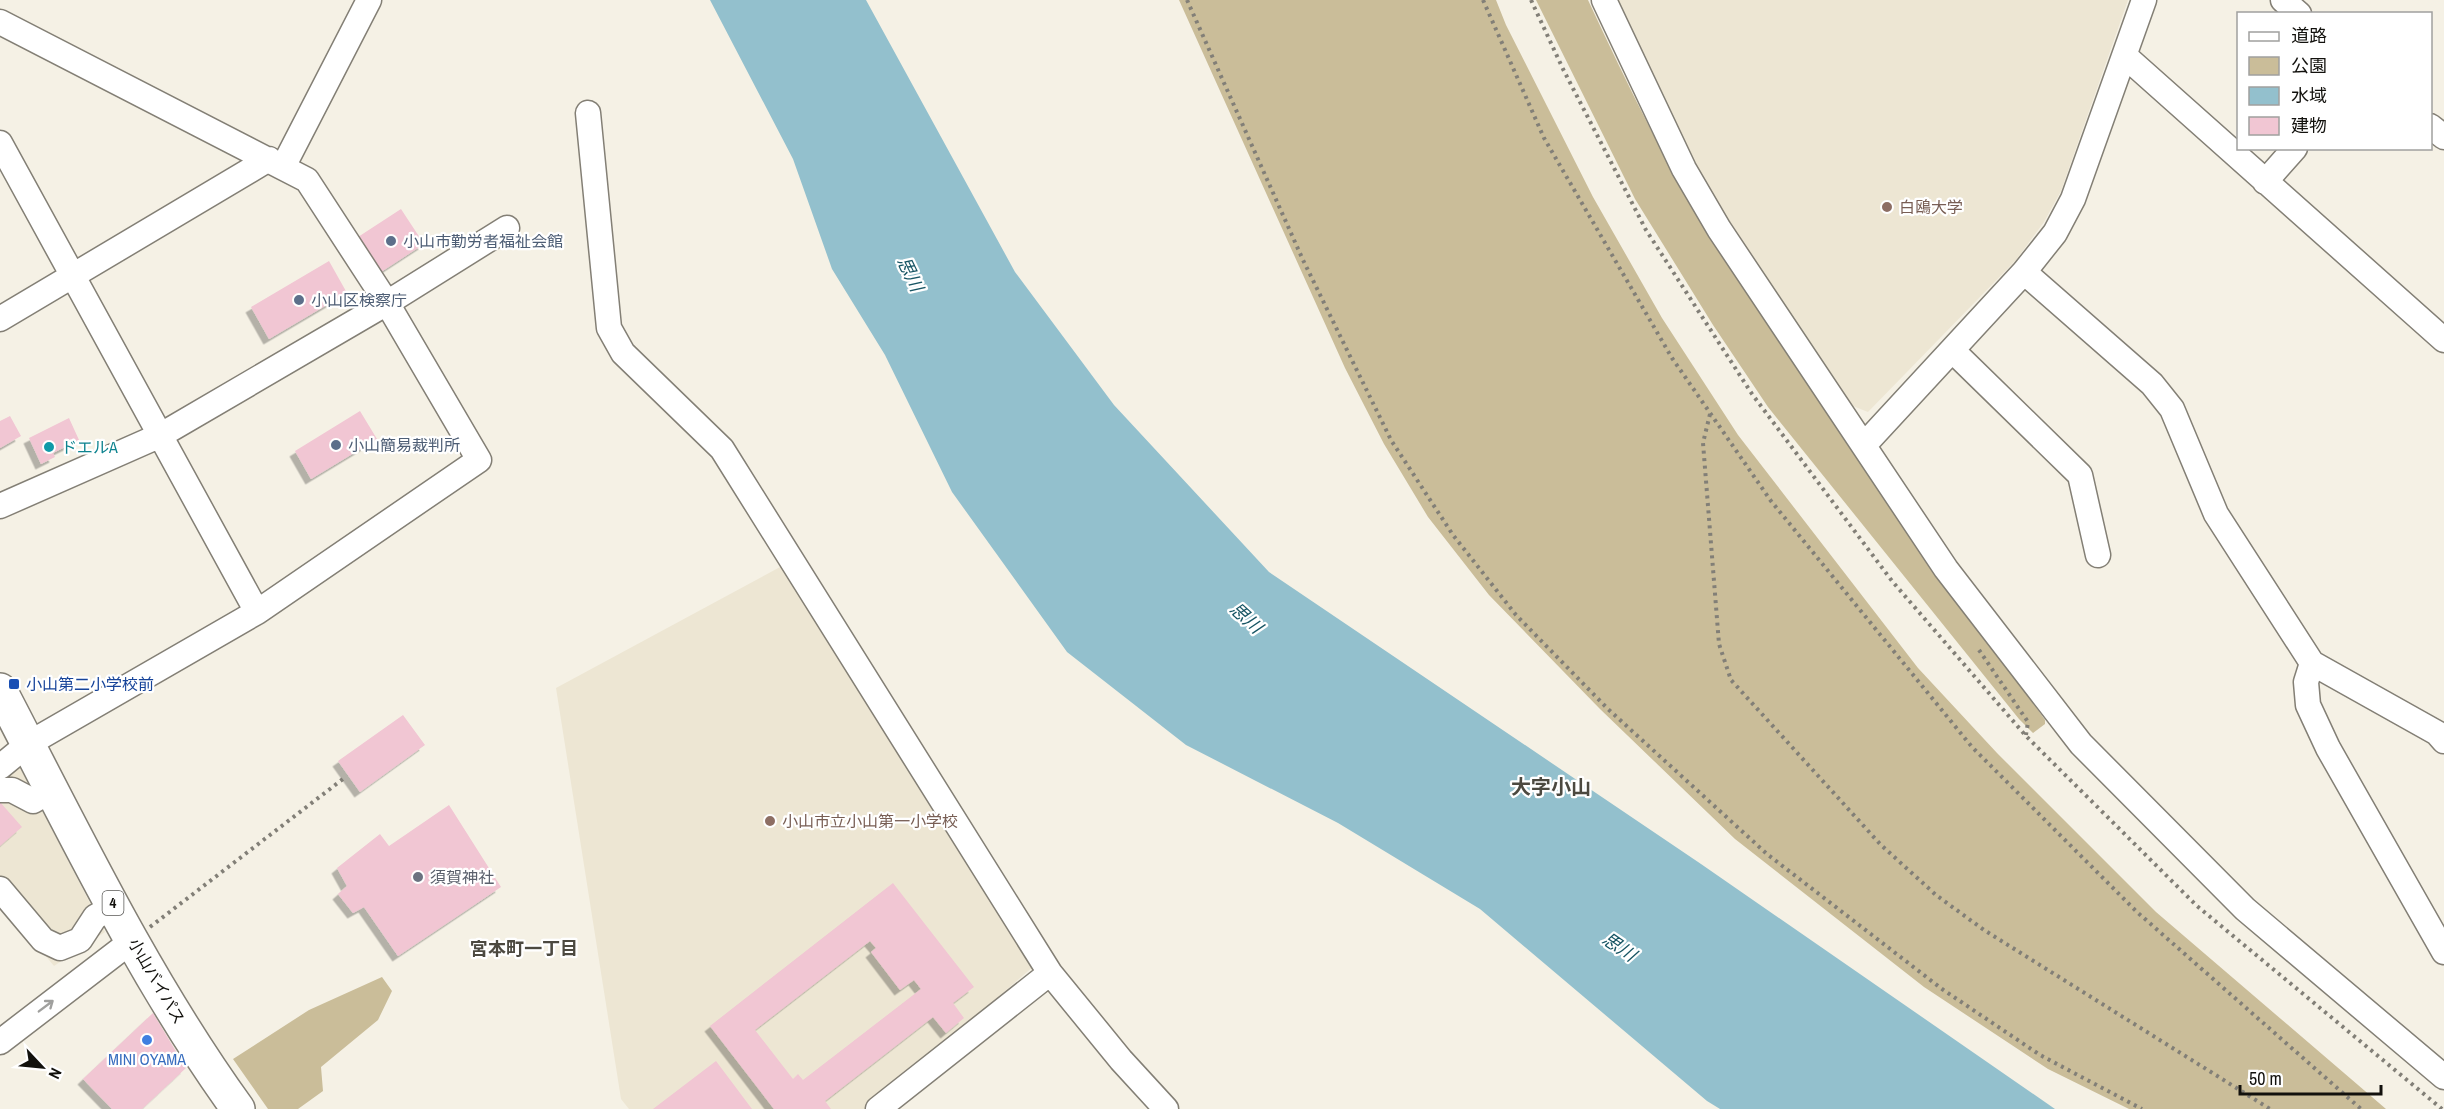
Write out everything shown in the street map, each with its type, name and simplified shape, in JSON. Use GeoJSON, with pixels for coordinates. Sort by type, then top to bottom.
{"type":"FeatureCollection","features":[{"type":"Feature","properties":{"kind":"highway","name":"小山バイパス"},"geometry":{"type":"LineString","coordinates":[[0,690],[133,940],[213,1074],[238,1109]]}},
{"type":"Feature","properties":{"kind":"street"},"geometry":{"type":"LineString","coordinates":[[0,319],[73,275],[276,163],[369,0]]}},
{"type":"Feature","properties":{"kind":"street"},"geometry":{"type":"LineString","coordinates":[[1604,0],[1684,169],[1719,229],[1946,568],[2080,744],[2245,909],[2444,1077]]}},
{"type":"Feature","properties":{"kind":"street"},"geometry":{"type":"LineString","coordinates":[[1865,444],[2024,272],[2055,233],[2073,198],[2144,0]]}},
{"type":"Feature","properties":{"kind":"street"},"geometry":{"type":"LineString","coordinates":[[2283,0],[2297,12]]}},
{"type":"Feature","properties":{"kind":"street"},"geometry":{"type":"LineString","coordinates":[[0,22],[307,180],[387,303],[479,460],[257,612],[28,744],[0,767]]}},
{"type":"Feature","properties":{"kind":"street"},"geometry":{"type":"LineString","coordinates":[[2125,57],[2444,340]]}},
{"type":"Feature","properties":{"kind":"street"},"geometry":{"type":"LineString","coordinates":[[588,113],[609,328],[623,353],[723,449],[1050,973],[1121,1060],[1166,1109]]}},
{"type":"Feature","properties":{"kind":"street"},"geometry":{"type":"LineString","coordinates":[[2432,128],[2444,137]]}},
{"type":"Feature","properties":{"kind":"street"},"geometry":{"type":"LineString","coordinates":[[0,143],[257,612]]}},
{"type":"Feature","properties":{"kind":"street"},"geometry":{"type":"LineString","coordinates":[[2265,182],[2293,150]]}},
{"type":"Feature","properties":{"kind":"street"},"geometry":{"type":"LineString","coordinates":[[0,506],[161,435],[387,303],[507,228]]}},
{"type":"Feature","properties":{"kind":"street"},"geometry":{"type":"LineString","coordinates":[[2024,272],[2152,384],[2172,409],[2216,514],[2312,663],[2437,733],[2444,741]]}},
{"type":"Feature","properties":{"kind":"street"},"geometry":{"type":"LineString","coordinates":[[1952,350],[2080,475],[2098,555]]}},
{"type":"Feature","properties":{"kind":"street"},"geometry":{"type":"LineString","coordinates":[[2312,663],[2306,682],[2308,705],[2328,748],[2441,939]]}},
{"type":"Feature","properties":{"kind":"street"},"geometry":{"type":"LineString","coordinates":[[0,790],[12,790],[33,801],[52,790]]}},
{"type":"Feature","properties":{"kind":"street"},"geometry":{"type":"LineString","coordinates":[[0,889],[43,940],[60,948],[80,940],[95,917],[114,906]]}},
{"type":"Feature","properties":{"kind":"street"},"geometry":{"type":"LineString","coordinates":[[0,1042],[133,940]]}},
{"type":"Feature","properties":{"kind":"street"},"geometry":{"type":"LineString","coordinates":[[878,1109],[1050,973]]}},
{"type":"Feature","properties":{"kind":"path"},"geometry":{"type":"LineString","coordinates":[[1187,0],[1303,260],[1391,441],[1453,535],[1516,615],[1608,709],[1767,854],[1941,989],[2040,1055],[2142,1109]]}},
{"type":"Feature","properties":{"kind":"path"},"geometry":{"type":"LineString","coordinates":[[1483,0],[1544,138],[1672,358],[1771,501],[1972,747],[2137,912],[2361,1109]]}},
{"type":"Feature","properties":{"kind":"path"},"geometry":{"type":"LineString","coordinates":[[1531,0],[1563,69],[1646,230],[1752,394]]}},
{"type":"Feature","properties":{"kind":"path"},"geometry":{"type":"LineString","coordinates":[[1710,414],[1703,443],[1719,644],[1731,680],[1881,844],[1936,895],[1984,930],[2270,1109]]}},
{"type":"Feature","properties":{"kind":"path"},"geometry":{"type":"LineString","coordinates":[[133,940],[343,778]]}},
{"type":"Feature","properties":{"kind":"shaded area","name":"白鴎大学"},"geometry":{"type":"Polygon","coordinates":[[[1617,0],[2128,0],[2061,191],[2044,222],[2016,260],[1868,412],[1853,406],[1762,277],[1690,155],[1617,0]]]}},
{"type":"Feature","properties":{"kind":"shaded area","name":"小山市立小山第一小学校"},"geometry":{"type":"Polygon","coordinates":[[[795,559],[1049,953],[868,1109],[629,1109],[621,1099],[556,688],[795,559]]]}},
{"type":"Feature","properties":{"kind":"shaded area"},"geometry":{"type":"Polygon","coordinates":[[[18,764],[105,932],[54,966],[0,901],[0,778],[18,764]]]}},
{"type":"Feature","properties":{"kind":"green space"},"geometry":{"type":"Polygon","coordinates":[[[1179,0],[1496,0],[1506,25],[1593,197],[1662,318],[1738,435],[1918,668],[1997,753],[2156,912],[2386,1109],[2129,1109],[2048,1069],[1924,987],[1735,839],[1600,709],[1489,595],[1428,517],[1384,444],[1345,368],[1179,0]]]}},
{"type":"Feature","properties":{"kind":"green space"},"geometry":{"type":"Polygon","coordinates":[[[1536,0],[1588,0],[1650,129],[1702,223],[1759,313],[1839,430],[2045,720],[2045,724],[2033,733],[2019,719],[1768,407],[1713,325],[1635,199],[1536,0]]]}},
{"type":"Feature","properties":{"kind":"green space"},"geometry":{"type":"Polygon","coordinates":[[[382,977],[392,991],[378,1020],[321,1067],[323,1091],[298,1109],[268,1109],[233,1059],[309,1010],[382,977]]]}},
{"type":"Feature","properties":{"kind":"water","name":"思川"},"geometry":{"type":"Polygon","coordinates":[[[710,0],[866,0],[1015,272],[1114,405],[1269,572],[1701,864],[2055,1109],[1720,1109],[1707,1101],[1480,909],[1338,823],[1186,745],[1067,652],[952,492],[885,355],[832,269],[793,159],[710,0]]]}},
{"type":"Feature","properties":{"kind":"building","name":"小山市勤労者福祉会館"},"geometry":{"type":"Polygon","coordinates":[[[401,209],[424,244],[381,272],[358,237],[401,209]]]}},
{"type":"Feature","properties":{"kind":"building","name":"小山区検察庁"},"geometry":{"type":"Polygon","coordinates":[[[329,261],[347,293],[269,339],[251,307],[329,261]]]}},
{"type":"Feature","properties":{"kind":"building","name":"小山簡易裁判所"},"geometry":{"type":"Polygon","coordinates":[[[360,411],[377,439],[311,479],[295,451],[360,411]]]}},
{"type":"Feature","properties":{"kind":"building"},"geometry":{"type":"Polygon","coordinates":[[[10,416],[21,436],[0,448],[0,421],[10,416]]]}},
{"type":"Feature","properties":{"kind":"building","name":"ドエルA"},"geometry":{"type":"Polygon","coordinates":[[[69,418],[79,440],[53,453],[55,457],[41,464],[29,438],[69,418]]]}},
{"type":"Feature","properties":{"kind":"building"},"geometry":{"type":"Polygon","coordinates":[[[403,715],[425,745],[360,792],[338,761],[403,715]]]}},
{"type":"Feature","properties":{"kind":"building"},"geometry":{"type":"Polygon","coordinates":[[[0,802],[22,827],[0,846],[0,802]]]}},
{"type":"Feature","properties":{"kind":"building","name":"須賀神社"},"geometry":{"type":"Polygon","coordinates":[[[449,805],[501,887],[398,956],[364,907],[353,913],[338,894],[347,886],[337,868],[380,834],[389,846],[449,805]]]}},
{"type":"Feature","properties":{"kind":"building"},"geometry":{"type":"Polygon","coordinates":[[[893,883],[974,987],[953,1003],[964,1018],[946,1033],[933,1017],[825,1101],[831,1109],[774,1109],[710,1026],[893,883]],[[870,941],[755,1030],[793,1079],[798,1074],[803,1080],[921,989],[914,980],[900,990],[871,952],[876,948],[870,941]]]}},
{"type":"Feature","properties":{"kind":"building","name":"MINI OYAMA"},"geometry":{"type":"Polygon","coordinates":[[[153,1013],[186,1068],[142,1109],[112,1109],[83,1079],[153,1013]]]}},
{"type":"Feature","properties":{"kind":"building"},"geometry":{"type":"Polygon","coordinates":[[[716,1061],[752,1109],[653,1109],[716,1061]]]}},
{"type":"Feature","properties":{"kind":"place","name":"白鴎大学"},"geometry":{"type":"Point","coordinates":[1887,207]}},
{"type":"Feature","properties":{"kind":"place","name":"小山市勤労者福祉会館"},"geometry":{"type":"Point","coordinates":[391,241]}},
{"type":"Feature","properties":{"kind":"place","name":"小山区検察庁"},"geometry":{"type":"Point","coordinates":[299,300]}},
{"type":"Feature","properties":{"kind":"place","name":"小山簡易裁判所"},"geometry":{"type":"Point","coordinates":[336,445]}},
{"type":"Feature","properties":{"kind":"place","name":"ドエルA"},"geometry":{"type":"Point","coordinates":[49,447]}},
{"type":"Feature","properties":{"kind":"place","name":"小山第二小学校前"},"geometry":{"type":"Point","coordinates":[14,684]}},
{"type":"Feature","properties":{"kind":"place","name":"小山市立小山第一小学校"},"geometry":{"type":"Point","coordinates":[770,821]}},
{"type":"Feature","properties":{"kind":"place","name":"須賀神社"},"geometry":{"type":"Point","coordinates":[418,877]}},
{"type":"Feature","properties":{"kind":"place","name":"MINI OYAMA"},"geometry":{"type":"Point","coordinates":[147,1040]}},
{"type":"Feature","properties":{"kind":"district","name":"大字小山"},"geometry":{"type":"Point","coordinates":[1551,787]}},
{"type":"Feature","properties":{"kind":"district","name":"宮本町一丁目"},"geometry":{"type":"Point","coordinates":[524,949]}}]}
